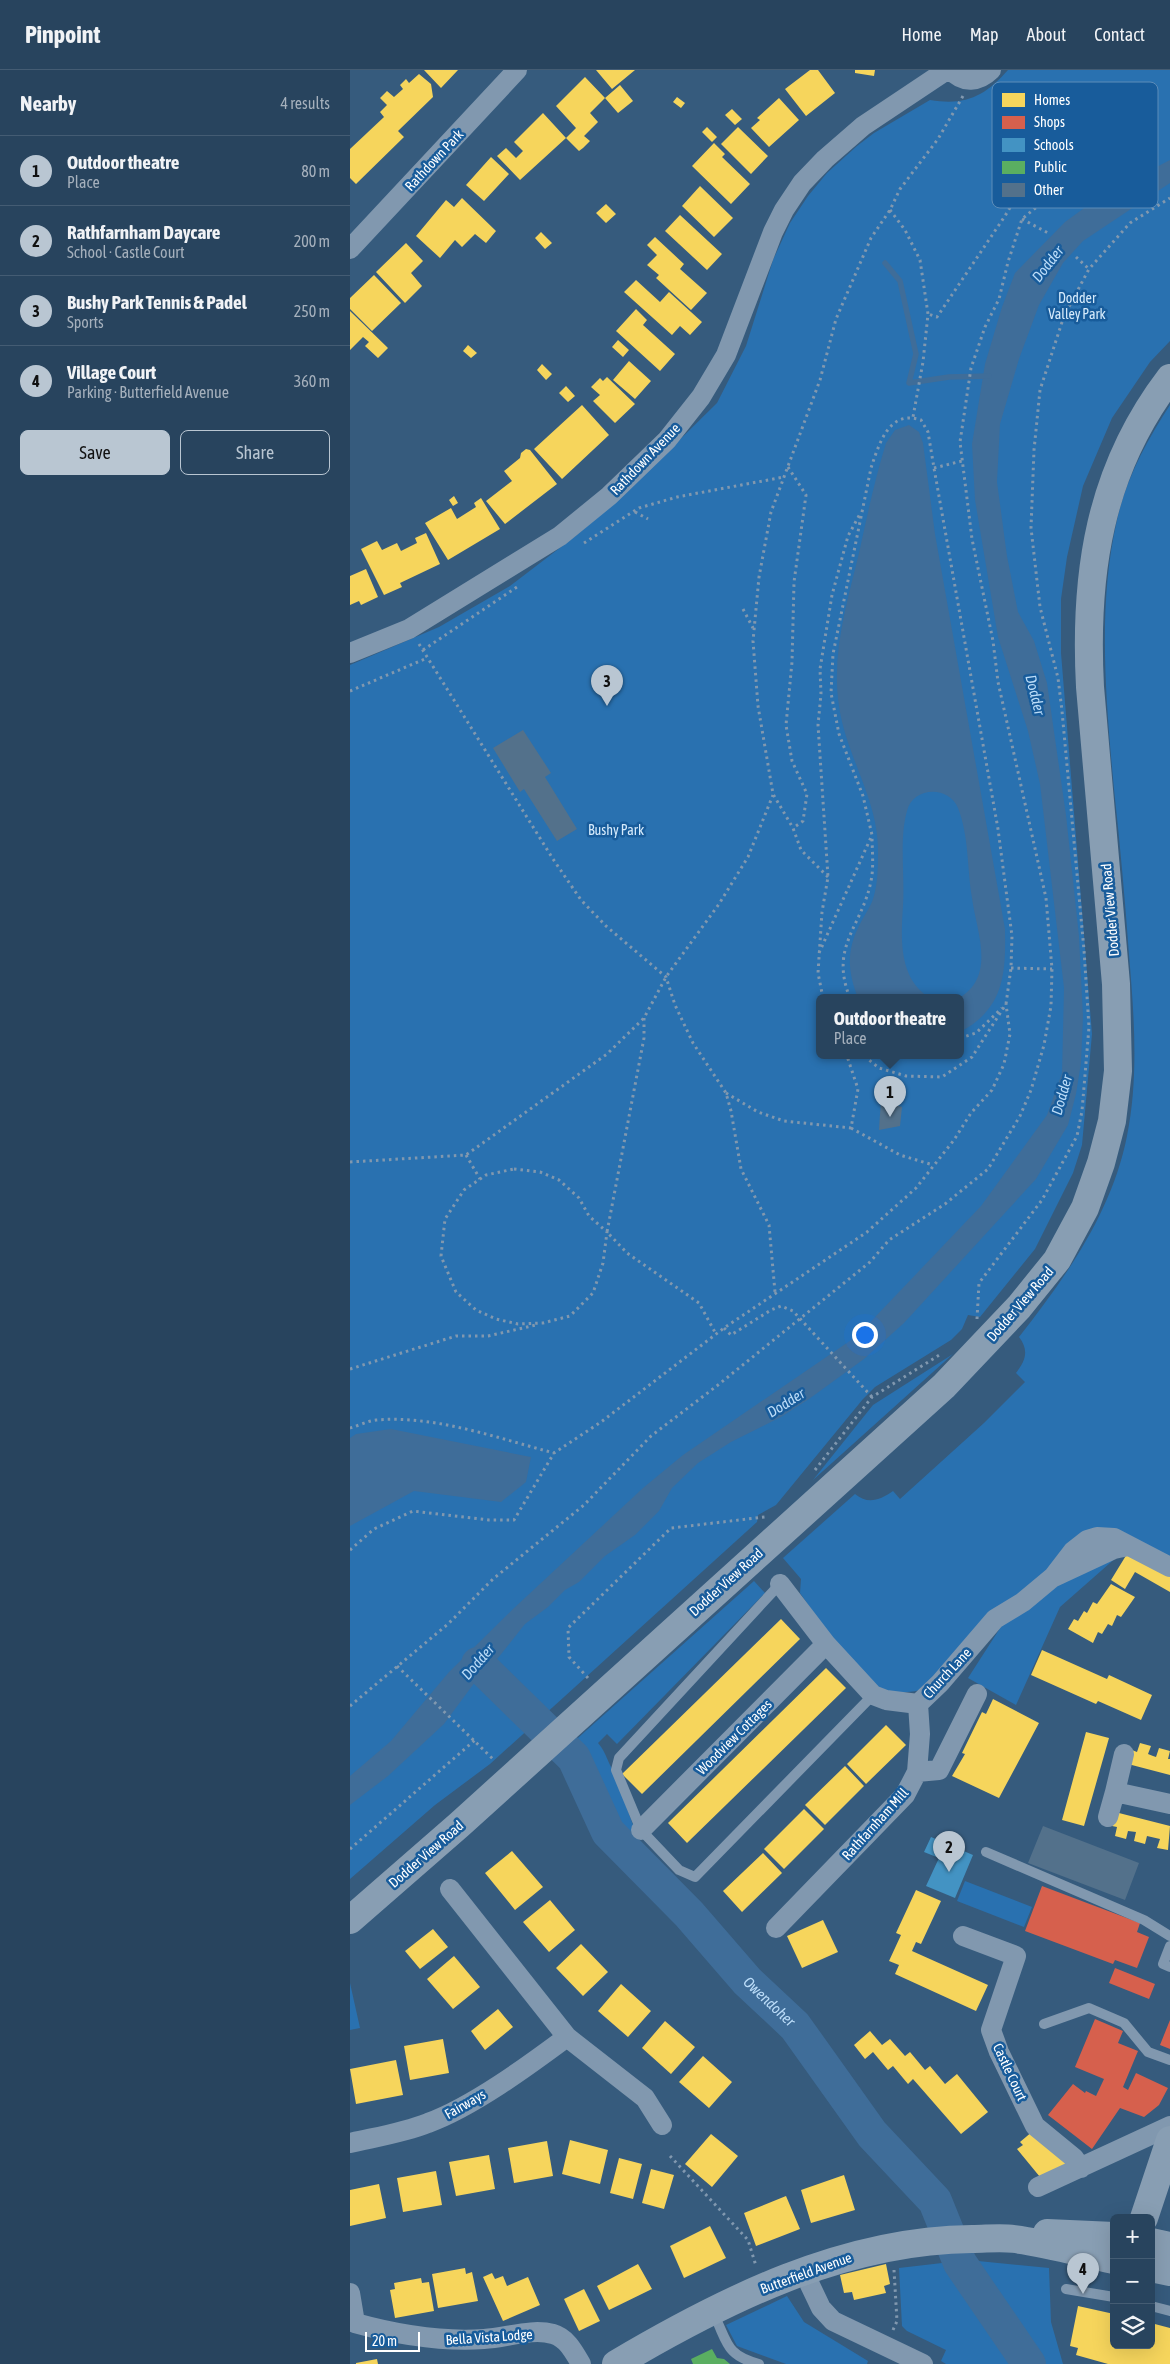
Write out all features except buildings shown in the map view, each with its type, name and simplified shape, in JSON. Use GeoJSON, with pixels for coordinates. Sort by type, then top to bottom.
{"type":"FeatureCollection","features":[{"type":"Feature","properties":{"kind":"main road","name":"Dodder View Road"},"geometry":{"type":"LineString","coordinates":[[350,1920],[459,1825],[944,1386],[1040,1284],[1057,1260],[1085,1208],[1101,1163],[1112,1121],[1116,1096],[1118,1047],[1113,946],[1088,656],[1091,584],[1099,531],[1114,479],[1135,432],[1170,378]]}},
{"type":"Feature","properties":{"kind":"main road"},"geometry":{"type":"LineString","coordinates":[[1145,2214],[1170,2140]]}},
{"type":"Feature","properties":{"kind":"main road","name":"Butterfield Avenue"},"geometry":{"type":"LineString","coordinates":[[616,2364],[712,2311],[807,2271],[846,2257],[894,2245],[946,2240],[1013,2239],[1050,2232],[1110,2236]]}},
{"type":"Feature","properties":{"kind":"main road","name":"Butterfield Avenue"},"geometry":{"type":"LineString","coordinates":[[1013,2239],[1110,2259]]}},
{"type":"Feature","properties":{"kind":"main road"},"geometry":{"type":"LineString","coordinates":[[1155,2243],[1170,2246]]}},
{"type":"Feature","properties":{"kind":"main road"},"geometry":{"type":"LineString","coordinates":[[1155,2269],[1170,2272]]}},
{"type":"Feature","properties":{"kind":"street","name":"Rathdown Park"},"geometry":{"type":"LineString","coordinates":[[350,249],[517,70]]}},
{"type":"Feature","properties":{"kind":"street","name":"Rathdown Avenue"},"geometry":{"type":"LineString","coordinates":[[350,653],[410,629],[560,536],[609,496],[667,440],[701,397],[726,355],[773,232],[784,210],[802,183],[825,159],[863,126],[946,70]]}},
{"type":"Feature","properties":{"kind":"street"},"geometry":{"type":"LineString","coordinates":[[952,70],[959,77],[972,80],[986,75],[991,70]]}},
{"type":"Feature","properties":{"kind":"street","name":"Church Lane"},"geometry":{"type":"LineString","coordinates":[[873,1696],[886,1700],[918,1704],[940,1684],[995,1619],[1023,1602],[1053,1577],[1073,1551],[1087,1540],[1097,1537],[1114,1538],[1170,1567]]}},
{"type":"Feature","properties":{"kind":"street"},"geometry":{"type":"LineString","coordinates":[[780,1584],[826,1644],[873,1696]]}},
{"type":"Feature","properties":{"kind":"street","name":"Woodview Cottages"},"geometry":{"type":"LineString","coordinates":[[641,1830],[826,1644]]}},
{"type":"Feature","properties":{"kind":"street"},"geometry":{"type":"LineString","coordinates":[[918,1704],[920,1734],[917,1772],[939,1770],[977,1694]]}},
{"type":"Feature","properties":{"kind":"street"},"geometry":{"type":"LineString","coordinates":[[1108,1817],[1124,1754]]}},
{"type":"Feature","properties":{"kind":"street","name":"Rathfarnham Mill"},"geometry":{"type":"LineString","coordinates":[[776,1928],[905,1795],[917,1772]]}},
{"type":"Feature","properties":{"kind":"street"},"geometry":{"type":"LineString","coordinates":[[1115,1792],[1170,1804]]}},
{"type":"Feature","properties":{"kind":"street"},"geometry":{"type":"LineString","coordinates":[[450,1889],[567,2037],[645,2098],[662,2125]]}},
{"type":"Feature","properties":{"kind":"street","name":"Castle Court"},"geometry":{"type":"LineString","coordinates":[[963,1936],[1016,1956],[992,2030],[999,2052],[1036,2126],[1074,2158],[1081,2168]]}},
{"type":"Feature","properties":{"kind":"street","name":"Fairways"},"geometry":{"type":"LineString","coordinates":[[350,2143],[402,2131],[442,2117],[539,2058],[567,2037]]}},
{"type":"Feature","properties":{"kind":"street"},"geometry":{"type":"LineString","coordinates":[[1038,2187],[1170,2126]]}},
{"type":"Feature","properties":{"kind":"street"},"geometry":{"type":"LineString","coordinates":[[807,2271],[810,2285],[822,2308],[833,2321],[923,2364]]}},
{"type":"Feature","properties":{"kind":"street","name":"Bella Vista Lodge"},"geometry":{"type":"LineString","coordinates":[[350,2293],[355,2323],[390,2333],[440,2340],[486,2339],[531,2333],[553,2334],[568,2343],[580,2364]]}},
{"type":"Feature","properties":{"kind":"lane"},"geometry":{"type":"LineString","coordinates":[[780,1584],[618,1758],[616,1770],[641,1830],[679,1870],[695,1877],[873,1696]]}},
{"type":"Feature","properties":{"kind":"lane"},"geometry":{"type":"LineString","coordinates":[[986,1852],[1144,1920],[1170,1936]]}},
{"type":"Feature","properties":{"kind":"lane"},"geometry":{"type":"LineString","coordinates":[[1170,1946],[1163,1964],[1170,1966]]}},
{"type":"Feature","properties":{"kind":"lane"},"geometry":{"type":"LineString","coordinates":[[1044,2024],[1089,2008],[1124,2022],[1148,2052],[1170,2060]]}},
{"type":"Feature","properties":{"kind":"lane"},"geometry":{"type":"LineString","coordinates":[[1066,2289],[1110,2296]]}},
{"type":"Feature","properties":{"kind":"lane"},"geometry":{"type":"LineString","coordinates":[[1155,2307],[1170,2311]]}},
{"type":"Feature","properties":{"kind":"lane"},"geometry":{"type":"LineString","coordinates":[[712,2311],[730,2349],[742,2360],[759,2364]]}},
{"type":"Feature","properties":{"kind":"path"},"geometry":{"type":"LineString","coordinates":[[828,877],[801,850],[793,828],[773,794],[758,706],[753,641],[759,577],[771,512],[820,380],[836,319],[871,238],[890,210],[900,189],[938,139],[972,80]]}},
{"type":"Feature","properties":{"kind":"path"},"geometry":{"type":"LineString","coordinates":[[1158,206],[1170,198]]}},
{"type":"Feature","properties":{"kind":"path"},"geometry":{"type":"LineString","coordinates":[[928,314],[937,317],[1009,208]]}},
{"type":"Feature","properties":{"kind":"path"},"geometry":{"type":"LineString","coordinates":[[350,1706],[448,1624],[494,1579],[584,1505],[652,1436],[870,1262],[889,1240],[945,1204],[988,1169],[1020,1116],[1031,1090],[1044,1045],[1051,1006],[1052,969],[1046,898],[998,682],[993,641],[972,539],[960,442],[971,368],[985,327],[999,299],[1008,262],[1022,220],[1036,208]]}},
{"type":"Feature","properties":{"kind":"path"},"geometry":{"type":"LineString","coordinates":[[977,1325],[979,1283],[1042,1200],[1077,1136],[1082,1111],[1089,1027],[1070,796],[1058,678],[1040,606],[1031,528],[1034,450],[1040,390],[1064,316],[1089,269],[1130,223],[1154,208]]}},
{"type":"Feature","properties":{"kind":"path"},"geometry":{"type":"LineString","coordinates":[[890,210],[906,230],[920,260],[928,314],[913,417]]}},
{"type":"Feature","properties":{"kind":"path"},"geometry":{"type":"LineString","coordinates":[[1022,220],[1050,234]]}},
{"type":"Feature","properties":{"kind":"path"},"geometry":{"type":"LineString","coordinates":[[1076,257],[1089,269]]}},
{"type":"Feature","properties":{"kind":"path"},"geometry":{"type":"LineString","coordinates":[[350,1550],[374,1529],[413,1511],[489,1520],[514,1520],[554,1453],[601,1422],[724,1328],[867,1232],[916,1188],[954,1140],[971,1114],[992,1090],[1004,1064],[1010,1034],[1006,1004],[1011,968],[1012,936],[998,829],[928,432],[921,420],[913,417],[903,418],[889,427],[880,442],[871,468],[833,654],[831,693],[839,734],[863,796],[872,835],[871,880],[867,897],[849,934],[844,955],[845,984],[849,994]]}},
{"type":"Feature","properties":{"kind":"path"},"geometry":{"type":"LineString","coordinates":[[934,468],[962,461]]}},
{"type":"Feature","properties":{"kind":"path"},"geometry":{"type":"LineString","coordinates":[[788,467],[806,495],[794,582],[792,662],[786,725],[792,761],[807,794],[803,821],[793,828]]}},
{"type":"Feature","properties":{"kind":"path"},"geometry":{"type":"LineString","coordinates":[[583,544],[634,511],[676,497],[784,477]]}},
{"type":"Feature","properties":{"kind":"path"},"geometry":{"type":"LineString","coordinates":[[634,511],[648,519]]}},
{"type":"Feature","properties":{"kind":"path"},"geometry":{"type":"LineString","coordinates":[[822,994],[818,973],[828,877],[818,725],[821,694],[820,669],[832,595],[848,536],[862,511]]}},
{"type":"Feature","properties":{"kind":"path"},"geometry":{"type":"LineString","coordinates":[[423,650],[527,581]]}},
{"type":"Feature","properties":{"kind":"path"},"geometry":{"type":"LineString","coordinates":[[743,609],[754,629]]}},
{"type":"Feature","properties":{"kind":"path"},"geometry":{"type":"LineString","coordinates":[[410,629],[553,859],[581,900],[606,926],[666,977],[675,1005],[693,1043],[726,1093],[741,1168],[769,1225],[775,1292]]}},
{"type":"Feature","properties":{"kind":"path"},"geometry":{"type":"LineString","coordinates":[[350,691],[427,658]]}},
{"type":"Feature","properties":{"kind":"path"},"geometry":{"type":"LineString","coordinates":[[350,1162],[466,1155],[608,1054],[644,1018],[666,977],[719,904],[748,857],[773,794]]}},
{"type":"Feature","properties":{"kind":"path"},"geometry":{"type":"LineString","coordinates":[[819,953],[872,835]]}},
{"type":"Feature","properties":{"kind":"path"},"geometry":{"type":"LineString","coordinates":[[1011,968],[1052,969]]}},
{"type":"Feature","properties":{"kind":"path"},"geometry":{"type":"LineString","coordinates":[[964,1037],[976,1033],[1006,1004]]}},
{"type":"Feature","properties":{"kind":"path"},"geometry":{"type":"LineString","coordinates":[[868,1059],[879,1068],[906,1076],[942,1077],[972,1057],[1006,1004]]}},
{"type":"Feature","properties":{"kind":"path"},"geometry":{"type":"LineString","coordinates":[[350,1369],[456,1336],[488,1336],[570,1316],[593,1293],[603,1263],[607,1232],[644,1038],[644,1018]]}},
{"type":"Feature","properties":{"kind":"path"},"geometry":{"type":"LineString","coordinates":[[848,1059],[858,1089],[851,1128]]}},
{"type":"Feature","properties":{"kind":"path"},"geometry":{"type":"LineString","coordinates":[[726,1093],[758,1112],[784,1120],[851,1128],[900,1155],[933,1165]]}},
{"type":"Feature","properties":{"kind":"path"},"geometry":{"type":"LineString","coordinates":[[466,1155],[480,1179]]}},
{"type":"Feature","properties":{"kind":"path"},"geometry":{"type":"LineString","coordinates":[[543,1323],[518,1324],[496,1319],[476,1310],[456,1292],[441,1256],[445,1219],[464,1190],[486,1175],[514,1168],[540,1172],[559,1180],[578,1198],[589,1216],[627,1253],[699,1302],[716,1334]]}},
{"type":"Feature","properties":{"kind":"path"},"geometry":{"type":"LineString","coordinates":[[724,1328],[731,1334],[781,1306],[793,1310],[872,1397]]}},
{"type":"Feature","properties":{"kind":"path"},"geometry":{"type":"LineString","coordinates":[[812,1474],[872,1397],[943,1353]]}},
{"type":"Feature","properties":{"kind":"path"},"geometry":{"type":"LineString","coordinates":[[350,1428],[374,1420],[398,1420],[448,1426],[554,1453]]}},
{"type":"Feature","properties":{"kind":"path"},"geometry":{"type":"LineString","coordinates":[[589,1680],[569,1657],[568,1628],[664,1534],[671,1528],[768,1517]]}},
{"type":"Feature","properties":{"kind":"path"},"geometry":{"type":"LineString","coordinates":[[397,1666],[495,1761]]}},
{"type":"Feature","properties":{"kind":"path"},"geometry":{"type":"LineString","coordinates":[[350,1849],[474,1740]]}},
{"type":"Feature","properties":{"kind":"path"},"geometry":{"type":"LineString","coordinates":[[670,2156],[748,2240],[759,2274]]}},
{"type":"Feature","properties":{"kind":"path"},"geometry":{"type":"LineString","coordinates":[[891,2333],[897,2321],[894,2268]]}},
{"type":"Feature","properties":{"kind":"green space","name":"Bushy Park"},"geometry":{"type":"Polygon","coordinates":[[[1008,70],[1170,70],[1170,341],[1150,362],[1112,418],[1083,486],[1067,557],[1061,599],[1061,653],[1092,1034],[1082,1145],[1073,1173],[1035,1249],[980,1317],[968,1315],[962,1329],[951,1340],[875,1387],[776,1505],[758,1515],[757,1522],[490,1764],[435,1805],[350,1879],[350,665],[439,627],[510,586],[578,534],[644,475],[717,403],[746,346],[773,260],[790,223],[808,196],[827,173],[857,146],[874,133],[930,100],[954,102],[964,100],[974,97],[992,85],[992,208],[1158,208],[1158,82],[996,82],[1008,70]]]}},
{"type":"Feature","properties":{"kind":"green space"},"geometry":{"type":"Polygon","coordinates":[[[1170,405],[1170,1560],[1135,1541],[1060,1607],[1016,1705],[968,1678],[1004,1622],[1042,1578],[928,1688],[903,1692],[884,1691],[871,1684],[861,1674],[838,1645],[800,1593],[801,1579],[783,1558],[855,1494],[865,1499],[874,1500],[893,1491],[900,1499],[984,1423],[1025,1382],[1016,1373],[1025,1355],[1024,1346],[1019,1337],[1054,1291],[1085,1243],[1099,1217],[1120,1164],[1131,1114],[1134,1046],[1126,913],[1106,688],[1105,620],[1107,586],[1117,520],[1126,490],[1145,446],[1170,405]]]}},
{"type":"Feature","properties":{"kind":"green space"},"geometry":{"type":"Polygon","coordinates":[[[953,1354],[813,1480],[873,1405],[953,1354]]]}},
{"type":"Feature","properties":{"kind":"green space"},"geometry":{"type":"Polygon","coordinates":[[[754,1581],[765,1593],[617,1744],[607,1734],[598,1743],[613,1770],[636,1833],[611,1830],[590,1774],[585,1764],[570,1745],[754,1581]]]}},
{"type":"Feature","properties":{"kind":"green space"},"geometry":{"type":"Polygon","coordinates":[[[965,1881],[1032,1907],[1024,1927],[957,1901],[965,1881]]]}},
{"type":"Feature","properties":{"kind":"green space"},"geometry":{"type":"Polygon","coordinates":[[[350,1983],[360,2028],[350,2030],[350,1983]]]}},
{"type":"Feature","properties":{"kind":"green space"},"geometry":{"type":"Polygon","coordinates":[[[968,2260],[1049,2268],[1051,2322],[1063,2364],[946,2364],[941,2361],[946,2350],[907,2331],[902,2326],[899,2268],[968,2260]]]}},
{"type":"Feature","properties":{"kind":"green space"},"geometry":{"type":"Polygon","coordinates":[[[787,2296],[804,2322],[868,2361],[867,2364],[786,2364],[737,2346],[726,2325],[787,2296]]]}},
{"type":"Feature","properties":{"kind":"water"},"geometry":{"type":"Polygon","coordinates":[[[1170,160],[1170,183],[1158,191],[1158,166],[1170,160]]]}},
{"type":"Feature","properties":{"kind":"water","name":"Dodder"},"geometry":{"type":"Polygon","coordinates":[[[1084,208],[1132,208],[1083,241],[1063,263],[1039,305],[1019,359],[1000,424],[997,482],[1007,556],[1018,612],[1034,641],[1047,683],[1066,815],[1079,936],[1083,1017],[1081,1063],[1068,1125],[1036,1179],[904,1323],[864,1359],[809,1399],[781,1417],[731,1442],[698,1463],[672,1488],[659,1511],[635,1535],[605,1556],[579,1582],[565,1590],[548,1607],[525,1624],[498,1658],[475,1682],[444,1724],[388,1776],[350,1805],[350,1776],[391,1741],[449,1672],[513,1609],[643,1488],[683,1455],[857,1336],[981,1206],[1047,1115],[1062,1073],[1064,988],[1040,784],[1028,731],[998,637],[975,500],[972,444],[985,364],[1002,307],[1015,273],[1065,222],[1084,208]]]}},
{"type":"Feature","properties":{"kind":"water"},"geometry":{"type":"Polygon","coordinates":[[[909,425],[919,432],[923,443],[935,534],[1005,929],[1005,961],[999,989],[986,1013],[964,1030],[964,994],[971,989],[978,978],[981,965],[980,938],[970,887],[962,819],[958,808],[947,795],[931,792],[923,793],[916,797],[907,811],[903,833],[902,944],[907,969],[912,980],[925,994],[857,994],[850,971],[852,944],[875,893],[878,850],[877,831],[868,795],[843,724],[837,687],[837,667],[845,610],[875,484],[886,443],[895,430],[909,425]]]}},
{"type":"Feature","properties":{"kind":"water"},"geometry":{"type":"Polygon","coordinates":[[[391,1429],[531,1457],[526,1482],[501,1502],[414,1491],[350,1526],[350,1438],[356,1434],[391,1429]]]}},
{"type":"Feature","properties":{"kind":"waterway"},"geometry":{"type":"LineString","coordinates":[[885,263],[900,281],[916,354],[909,383],[949,377],[989,376]]}},
{"type":"Feature","properties":{"kind":"waterway","name":"Owendoher"},"geometry":{"type":"LineString","coordinates":[[478,1664],[574,1758],[608,1832],[689,1914],[747,1981],[795,2026],[872,2134],[935,2201],[960,2263],[1029,2364]]}},
{"type":"Feature","properties":{"kind":"waterway","name":"Owendoher"},"geometry":{"type":"LineString","coordinates":[[935,2201],[942,2204]]}},
{"type":"Feature","properties":{"kind":"place","name":"Bushy Park Tennis & Padel"},"geometry":{"type":"Point","coordinates":[607,706]}},
{"type":"Feature","properties":{"kind":"place","name":"Outdoor theatre"},"geometry":{"type":"Point","coordinates":[890,1117]}},
{"type":"Feature","properties":{"kind":"place","name":"Rathfarnham Daycare"},"geometry":{"type":"Point","coordinates":[949,1872]}},
{"type":"Feature","properties":{"kind":"place","name":"Village Court"},"geometry":{"type":"Point","coordinates":[1083,2294]}},
{"type":"Feature","properties":{"kind":"park label","name":"Dodder Valley Park"},"geometry":{"type":"Point","coordinates":[1077,306]}}]}
